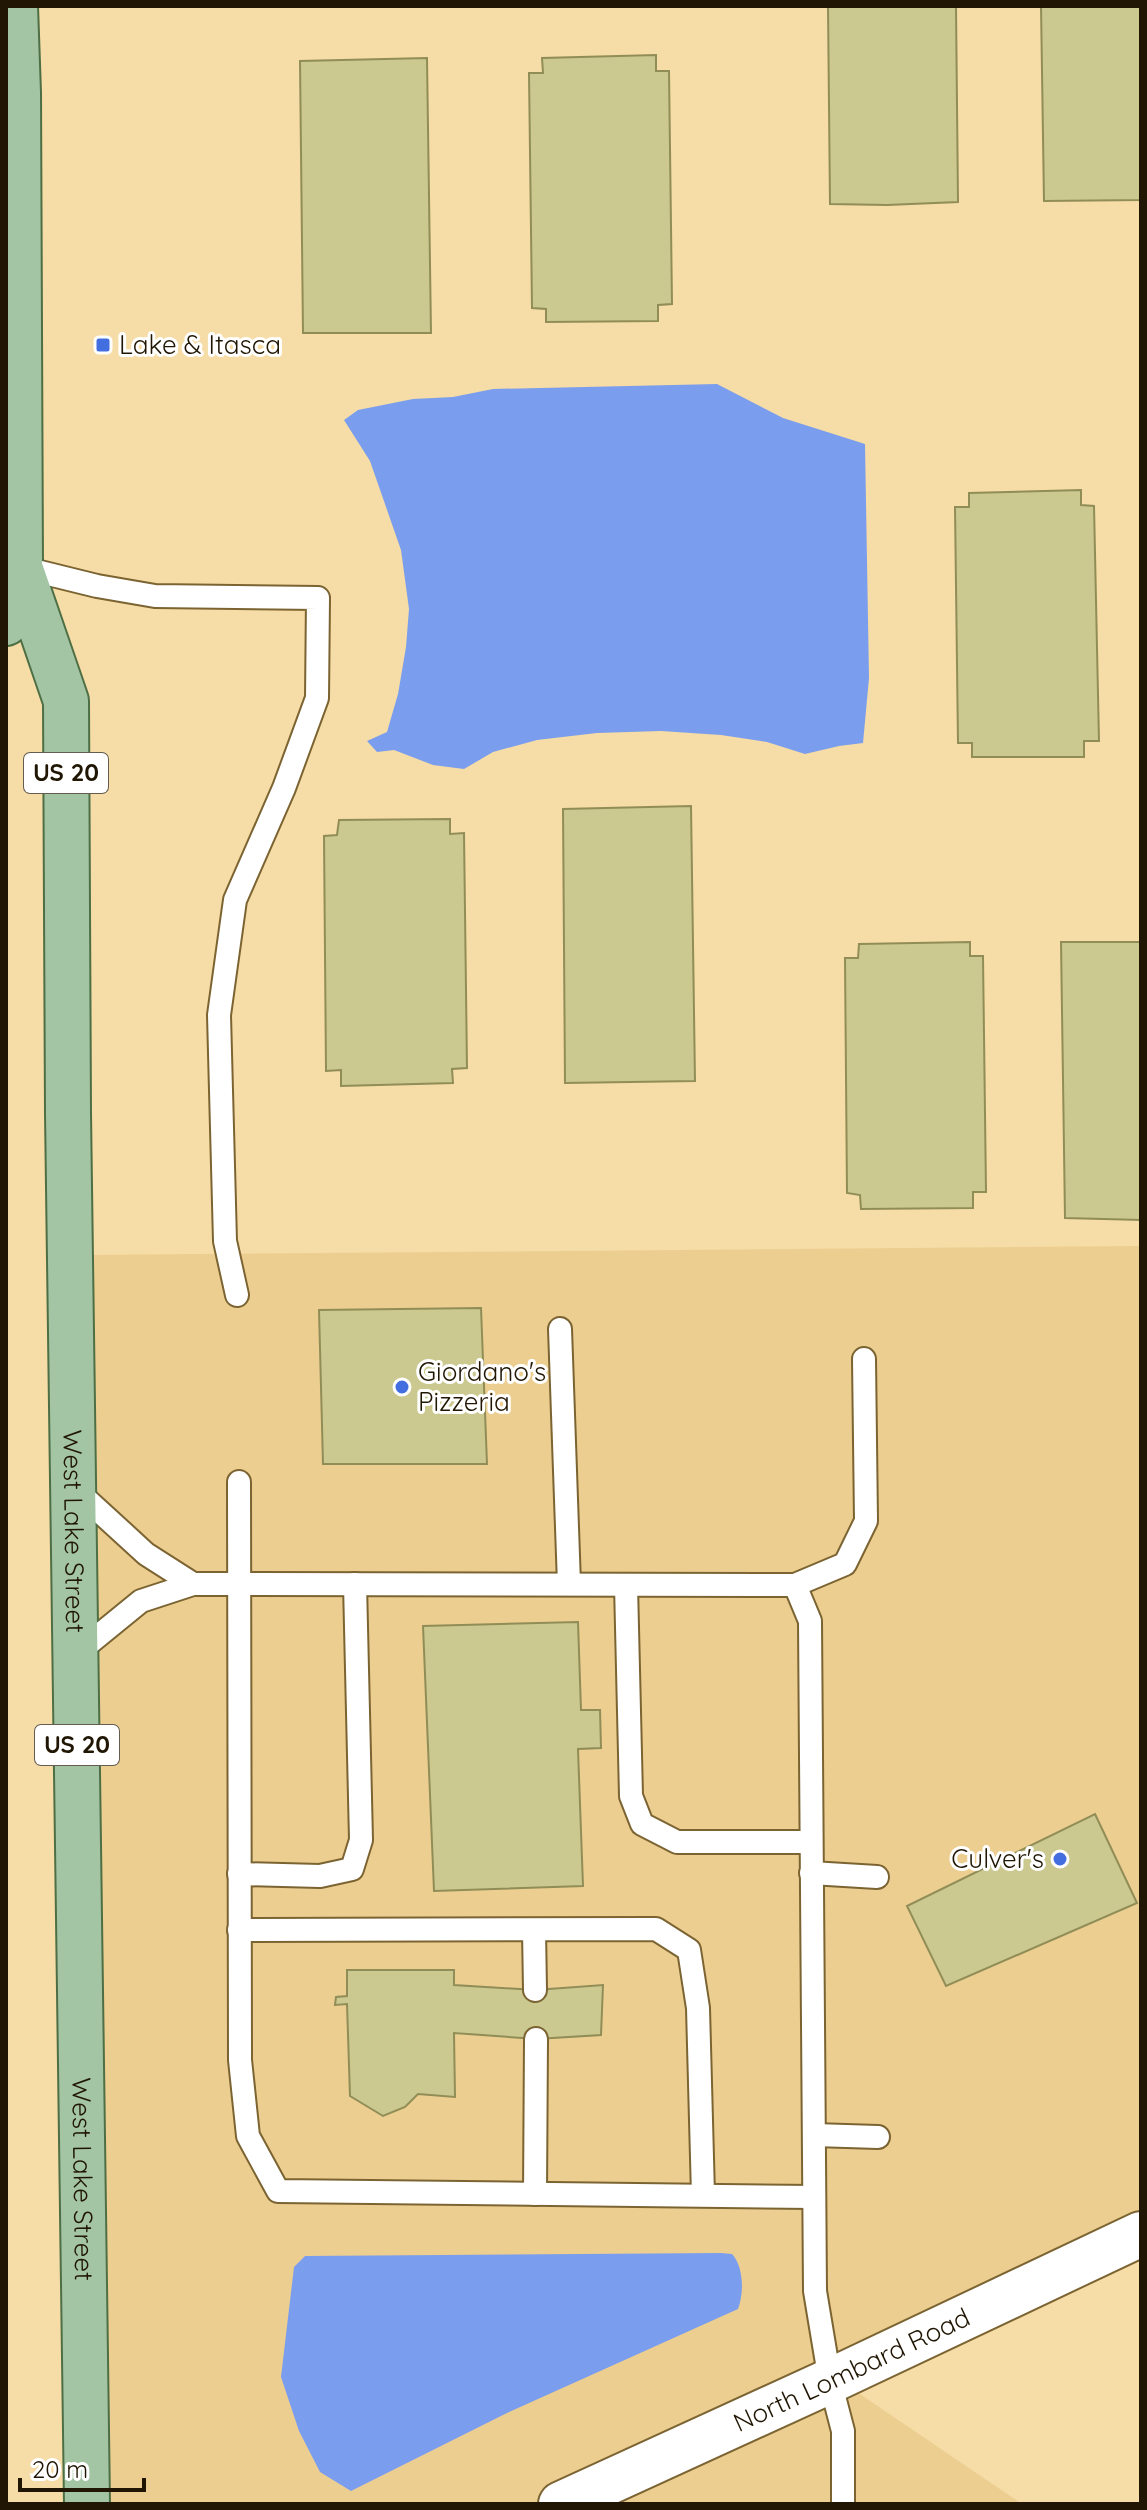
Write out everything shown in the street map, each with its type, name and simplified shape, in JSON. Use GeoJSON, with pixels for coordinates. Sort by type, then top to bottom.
{"type":"FeatureCollection","features":[{"type":"Feature","properties":{"kind":"main road","name":"West Lake Street"},"geometry":{"type":"LineString","coordinates":[[6,623],[20,567],[12,265],[15,6]]}},
{"type":"Feature","properties":{"kind":"main road","name":"West Lake Street"},"geometry":{"type":"LineString","coordinates":[[20,567],[66,701],[68,1113],[87,2504]]}},
{"type":"Feature","properties":{"kind":"street","name":"North Lombard Road"},"geometry":{"type":"LineString","coordinates":[[561,2504],[1138,2243]]}},
{"type":"Feature","properties":{"kind":"lane"},"geometry":{"type":"LineString","coordinates":[[20,567],[97,586],[155,596],[318,598],[317,698],[284,788],[235,900],[219,1015],[225,1241],[237,1295]]}},
{"type":"Feature","properties":{"kind":"lane"},"geometry":{"type":"LineString","coordinates":[[560,1329],[569,1584]]}},
{"type":"Feature","properties":{"kind":"lane"},"geometry":{"type":"LineString","coordinates":[[76,1654],[141,1601],[193,1584],[795,1585],[845,1564],[866,1521],[864,1359]]}},
{"type":"Feature","properties":{"kind":"lane"},"geometry":{"type":"LineString","coordinates":[[239,1482],[240,2060],[248,2136],[278,2191],[814,2197]]}},
{"type":"Feature","properties":{"kind":"lane"},"geometry":{"type":"LineString","coordinates":[[74,1488],[146,1554],[193,1584]]}},
{"type":"Feature","properties":{"kind":"lane"},"geometry":{"type":"LineString","coordinates":[[239,1874],[320,1876],[352,1869],[361,1840],[355,1584]]}},
{"type":"Feature","properties":{"kind":"lane"},"geometry":{"type":"LineString","coordinates":[[626,1585],[631,1796],[642,1824],[677,1842],[811,1842]]}},
{"type":"Feature","properties":{"kind":"lane"},"geometry":{"type":"LineString","coordinates":[[795,1585],[810,1621],[815,2291],[830,2381],[843,2431],[843,2504]]}},
{"type":"Feature","properties":{"kind":"lane"},"geometry":{"type":"LineString","coordinates":[[811,1873],[877,1877]]}},
{"type":"Feature","properties":{"kind":"lane"},"geometry":{"type":"LineString","coordinates":[[239,1930],[656,1929],[689,1950],[698,2008],[703,2195]]}},
{"type":"Feature","properties":{"kind":"lane"},"geometry":{"type":"LineString","coordinates":[[534,1930],[535,1990]]}},
{"type":"Feature","properties":{"kind":"lane"},"geometry":{"type":"LineString","coordinates":[[535,2194],[536,2039]]}},
{"type":"Feature","properties":{"kind":"lane"},"geometry":{"type":"LineString","coordinates":[[814,2135],[878,2137]]}},
{"type":"Feature","properties":{"kind":"shaded area"},"geometry":{"type":"Polygon","coordinates":[[[1141,1246],[1141,2214],[820,2367],[1022,2504],[98,2504],[91,1255],[1141,1246]]]}},
{"type":"Feature","properties":{"kind":"water"},"geometry":{"type":"Polygon","coordinates":[[[717,384],[783,418],[865,444],[869,678],[863,743],[805,754],[767,742],[721,735],[661,731],[597,733],[537,740],[493,752],[464,769],[433,765],[394,750],[377,752],[367,741],[387,732],[398,694],[409,609],[401,550],[370,461],[344,420],[358,410],[413,399],[453,397],[493,389],[717,384]]]}},
{"type":"Feature","properties":{"kind":"water"},"geometry":{"type":"Polygon","coordinates":[[[732,2254],[739,2266],[742,2288],[738,2309],[507,2413],[351,2491],[320,2472],[299,2431],[281,2377],[294,2267],[305,2256],[732,2254]]]}},
{"type":"Feature","properties":{"kind":"building"},"geometry":{"type":"Polygon","coordinates":[[[828,6],[956,6],[958,202],[830,204],[828,6]]]}},
{"type":"Feature","properties":{"kind":"building"},"geometry":{"type":"Polygon","coordinates":[[[1041,6],[1141,6],[1141,200],[1044,201],[1041,6]]]}},
{"type":"Feature","properties":{"kind":"building"},"geometry":{"type":"Polygon","coordinates":[[[656,55],[656,71],[669,71],[672,304],[658,305],[658,321],[546,322],[546,309],[532,308],[529,73],[543,73],[542,58],[656,55]]]}},
{"type":"Feature","properties":{"kind":"building"},"geometry":{"type":"Polygon","coordinates":[[[427,58],[431,333],[303,333],[300,61],[427,58]]]}},
{"type":"Feature","properties":{"kind":"building"},"geometry":{"type":"Polygon","coordinates":[[[1081,490],[1081,505],[1094,506],[1099,741],[1084,741],[1084,757],[972,757],[972,743],[958,743],[955,507],[969,507],[969,493],[1081,490]]]}},
{"type":"Feature","properties":{"kind":"building"},"geometry":{"type":"Polygon","coordinates":[[[691,806],[695,1081],[565,1083],[563,809],[691,806]]]}},
{"type":"Feature","properties":{"kind":"building"},"geometry":{"type":"Polygon","coordinates":[[[450,819],[450,834],[464,833],[467,1068],[452,1069],[453,1083],[341,1086],[341,1070],[326,1071],[324,836],[337,835],[339,820],[450,819]]]}},
{"type":"Feature","properties":{"kind":"building"},"geometry":{"type":"Polygon","coordinates":[[[970,942],[970,956],[983,956],[986,1192],[973,1192],[973,1208],[861,1209],[860,1195],[847,1193],[845,958],[858,958],[859,944],[970,942]]]}},
{"type":"Feature","properties":{"kind":"building"},"geometry":{"type":"Polygon","coordinates":[[[1061,942],[1141,942],[1141,1220],[1065,1218],[1061,942]]]}},
{"type":"Feature","properties":{"kind":"building","name":"Giordano's Pizzeria"},"geometry":{"type":"Polygon","coordinates":[[[481,1308],[487,1464],[323,1464],[319,1310],[481,1308]]]}},
{"type":"Feature","properties":{"kind":"building"},"geometry":{"type":"Polygon","coordinates":[[[578,1622],[581,1710],[600,1710],[601,1748],[578,1749],[583,1886],[434,1891],[423,1626],[578,1622]]]}},
{"type":"Feature","properties":{"kind":"building","name":"Culver's"},"geometry":{"type":"Polygon","coordinates":[[[1095,1814],[1137,1903],[946,1986],[907,1906],[1095,1814]]]}},
{"type":"Feature","properties":{"kind":"building"},"geometry":{"type":"Polygon","coordinates":[[[347,1970],[454,1970],[454,1985],[535,1990],[603,1985],[601,2035],[536,2039],[454,2033],[455,2097],[418,2094],[405,2107],[383,2116],[350,2096],[347,2004],[335,2005],[336,1997],[347,1996],[347,1970]]]}},
{"type":"Feature","properties":{"kind":"place","name":"Lake & Itasca"},"geometry":{"type":"Point","coordinates":[103,345]}},
{"type":"Feature","properties":{"kind":"place","name":"Giordano's Pizzeria"},"geometry":{"type":"Point","coordinates":[402,1387]}},
{"type":"Feature","properties":{"kind":"place","name":"Culver's"},"geometry":{"type":"Point","coordinates":[1060,1859]}}]}
